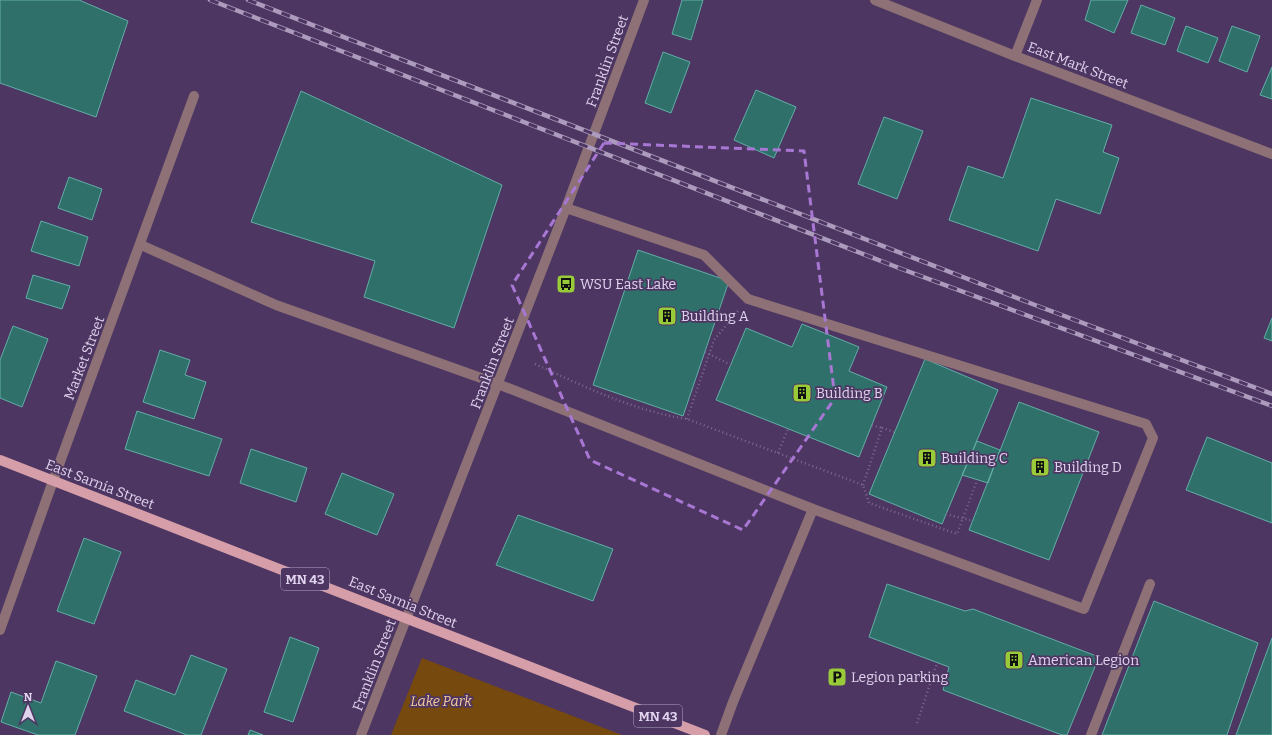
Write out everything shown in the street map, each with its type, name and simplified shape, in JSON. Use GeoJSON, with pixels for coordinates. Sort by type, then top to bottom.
{"type":"FeatureCollection","features":[{"type":"Feature","properties":{"kind":"main road","name":"East Sarnia Street"},"geometry":{"type":"LineString","coordinates":[[0,460],[705,735]]}},
{"type":"Feature","properties":{"kind":"street","name":"Franklin Street"},"geometry":{"type":"LineString","coordinates":[[361,735],[566,208],[644,0]]}},
{"type":"Feature","properties":{"kind":"street","name":"East Mark Street"},"geometry":{"type":"LineString","coordinates":[[875,0],[1015,56],[1272,154]]}},
{"type":"Feature","properties":{"kind":"street"},"geometry":{"type":"LineString","coordinates":[[1015,56],[1037,0]]}},
{"type":"Feature","properties":{"kind":"street","name":"Market Street"},"geometry":{"type":"LineString","coordinates":[[0,630],[52,481],[141,245],[194,96]]}},
{"type":"Feature","properties":{"kind":"street"},"geometry":{"type":"LineString","coordinates":[[141,245],[276,304],[498,384],[813,509],[1084,609],[1153,438],[1146,424],[748,299],[704,255],[566,208]]}},
{"type":"Feature","properties":{"kind":"street"},"geometry":{"type":"LineString","coordinates":[[721,735],[733,702],[813,509]]}},
{"type":"Feature","properties":{"kind":"street"},"geometry":{"type":"LineString","coordinates":[[1091,735],[1150,584]]}},
{"type":"Feature","properties":{"kind":"path"},"geometry":{"type":"LineString","coordinates":[[687,419],[714,340],[748,299]]}},
{"type":"Feature","properties":{"kind":"path"},"geometry":{"type":"LineString","coordinates":[[705,352],[731,365]]}},
{"type":"Feature","properties":{"kind":"path"},"geometry":{"type":"LineString","coordinates":[[535,364],[574,382],[661,415],[687,419],[863,486]]}},
{"type":"Feature","properties":{"kind":"path"},"geometry":{"type":"LineString","coordinates":[[872,425],[894,432]]}},
{"type":"Feature","properties":{"kind":"path"},"geometry":{"type":"LineString","coordinates":[[882,428],[863,486],[869,503],[957,534],[977,480]]}},
{"type":"Feature","properties":{"kind":"path"},"geometry":{"type":"LineString","coordinates":[[778,453],[788,429]]}},
{"type":"Feature","properties":{"kind":"path"},"geometry":{"type":"LineString","coordinates":[[946,514],[963,517],[973,521]]}},
{"type":"Feature","properties":{"kind":"path"},"geometry":{"type":"LineString","coordinates":[[917,723],[937,663]]}},
{"type":"Feature","properties":{"kind":"highlighted area"},"geometry":{"type":"Polygon","coordinates":[[[604,143],[804,151],[835,398],[743,530],[590,460],[512,285],[604,143]]]}},
{"type":"Feature","properties":{"kind":"green space","name":"Lake Park"},"geometry":{"type":"Polygon","coordinates":[[[422,658],[622,735],[391,735],[422,658]]]}},
{"type":"Feature","properties":{"kind":"building"},"geometry":{"type":"Polygon","coordinates":[[[0,0],[79,0],[128,21],[96,117],[0,83],[0,0]]]}},
{"type":"Feature","properties":{"kind":"building"},"geometry":{"type":"Polygon","coordinates":[[[682,0],[703,0],[691,40],[672,34],[682,0]]]}},
{"type":"Feature","properties":{"kind":"building"},"geometry":{"type":"Polygon","coordinates":[[[1091,0],[1128,0],[1114,33],[1085,20],[1091,0]]]}},
{"type":"Feature","properties":{"kind":"building"},"geometry":{"type":"Polygon","coordinates":[[[1141,5],[1175,18],[1165,45],[1131,33],[1141,5]]]}},
{"type":"Feature","properties":{"kind":"building"},"geometry":{"type":"Polygon","coordinates":[[[1186,26],[1218,38],[1208,63],[1177,51],[1186,26]]]}},
{"type":"Feature","properties":{"kind":"building"},"geometry":{"type":"Polygon","coordinates":[[[1232,26],[1260,36],[1247,72],[1219,61],[1232,26]]]}},
{"type":"Feature","properties":{"kind":"building"},"geometry":{"type":"Polygon","coordinates":[[[663,52],[690,62],[671,113],[645,103],[663,52]]]}},
{"type":"Feature","properties":{"kind":"building"},"geometry":{"type":"Polygon","coordinates":[[[1272,67],[1272,99],[1260,95],[1272,67]]]}},
{"type":"Feature","properties":{"kind":"building"},"geometry":{"type":"Polygon","coordinates":[[[756,90],[796,107],[774,158],[734,140],[756,90]]]}},
{"type":"Feature","properties":{"kind":"building"},"geometry":{"type":"Polygon","coordinates":[[[301,91],[502,185],[454,328],[364,297],[375,261],[251,222],[301,91]]]}},
{"type":"Feature","properties":{"kind":"building"},"geometry":{"type":"Polygon","coordinates":[[[1031,98],[1112,125],[1103,152],[1119,158],[1100,214],[1056,199],[1038,251],[949,220],[968,166],[1003,178],[1031,98]]]}},
{"type":"Feature","properties":{"kind":"building"},"geometry":{"type":"Polygon","coordinates":[[[884,117],[923,131],[897,199],[858,184],[884,117]]]}},
{"type":"Feature","properties":{"kind":"building"},"geometry":{"type":"Polygon","coordinates":[[[69,177],[102,189],[92,220],[58,208],[69,177]]]}},
{"type":"Feature","properties":{"kind":"building"},"geometry":{"type":"Polygon","coordinates":[[[41,221],[88,237],[79,266],[31,251],[41,221]]]}},
{"type":"Feature","properties":{"kind":"building","name":"Building A"},"geometry":{"type":"Polygon","coordinates":[[[638,250],[729,281],[683,416],[593,385],[638,250]]]}},
{"type":"Feature","properties":{"kind":"building"},"geometry":{"type":"Polygon","coordinates":[[[33,275],[70,286],[62,309],[26,298],[33,275]]]}},
{"type":"Feature","properties":{"kind":"building"},"geometry":{"type":"Polygon","coordinates":[[[1272,318],[1272,341],[1264,338],[1272,318]]]}},
{"type":"Feature","properties":{"kind":"building","name":"Building B"},"geometry":{"type":"Polygon","coordinates":[[[802,324],[859,347],[849,371],[887,387],[859,457],[716,400],[746,328],[792,347],[802,324]]]}},
{"type":"Feature","properties":{"kind":"building"},"geometry":{"type":"Polygon","coordinates":[[[13,326],[48,339],[22,407],[0,398],[0,360],[13,326]]]}},
{"type":"Feature","properties":{"kind":"building"},"geometry":{"type":"Polygon","coordinates":[[[160,350],[190,360],[185,375],[206,382],[194,419],[143,402],[160,350]]]}},
{"type":"Feature","properties":{"kind":"building","name":"Building C"},"geometry":{"type":"Polygon","coordinates":[[[925,359],[998,390],[942,524],[869,494],[925,359]]]}},
{"type":"Feature","properties":{"kind":"building","name":"Building D"},"geometry":{"type":"Polygon","coordinates":[[[1019,402],[1099,432],[1049,560],[969,530],[1019,402]]]}},
{"type":"Feature","properties":{"kind":"building"},"geometry":{"type":"Polygon","coordinates":[[[137,411],[222,439],[209,476],[125,449],[137,411]]]}},
{"type":"Feature","properties":{"kind":"building"},"geometry":{"type":"Polygon","coordinates":[[[1207,437],[1272,463],[1272,523],[1186,490],[1207,437]]]}},
{"type":"Feature","properties":{"kind":"building"},"geometry":{"type":"Polygon","coordinates":[[[977,441],[1000,450],[988,483],[962,475],[977,441]]]}},
{"type":"Feature","properties":{"kind":"building"},"geometry":{"type":"Polygon","coordinates":[[[251,449],[307,468],[296,502],[240,483],[251,449]]]}},
{"type":"Feature","properties":{"kind":"building"},"geometry":{"type":"Polygon","coordinates":[[[342,473],[394,494],[377,535],[325,514],[342,473]]]}},
{"type":"Feature","properties":{"kind":"building"},"geometry":{"type":"Polygon","coordinates":[[[518,515],[613,549],[593,601],[496,565],[518,515]]]}},
{"type":"Feature","properties":{"kind":"building"},"geometry":{"type":"Polygon","coordinates":[[[84,538],[121,552],[94,624],[57,611],[84,538]]]}},
{"type":"Feature","properties":{"kind":"building","name":"American Legion"},"geometry":{"type":"Polygon","coordinates":[[[887,584],[965,611],[973,609],[1099,657],[1067,735],[1062,735],[943,690],[949,667],[869,637],[887,584]]]}},
{"type":"Feature","properties":{"kind":"building"},"geometry":{"type":"Polygon","coordinates":[[[1154,601],[1258,643],[1227,735],[1102,735],[1154,601]]]}},
{"type":"Feature","properties":{"kind":"building"},"geometry":{"type":"Polygon","coordinates":[[[290,637],[319,648],[293,722],[264,712],[290,637]]]}},
{"type":"Feature","properties":{"kind":"building"},"geometry":{"type":"Polygon","coordinates":[[[1272,638],[1272,735],[1236,735],[1272,638]]]}},
{"type":"Feature","properties":{"kind":"building"},"geometry":{"type":"Polygon","coordinates":[[[191,655],[227,669],[201,735],[187,735],[124,711],[136,680],[175,695],[191,655]]]}},
{"type":"Feature","properties":{"kind":"building"},"geometry":{"type":"Polygon","coordinates":[[[56,661],[97,676],[75,735],[38,735],[1,722],[11,692],[41,703],[56,661]]]}},
{"type":"Feature","properties":{"kind":"building"},"geometry":{"type":"Polygon","coordinates":[[[250,730],[263,735],[248,735],[250,730]]]}},
{"type":"Feature","properties":{"kind":"railway"},"geometry":{"type":"LineString","coordinates":[[210,0],[899,268],[1272,406]]}},
{"type":"Feature","properties":{"kind":"railway"},"geometry":{"type":"LineString","coordinates":[[248,0],[1035,305],[1272,394]]}},
{"type":"Feature","properties":{"kind":"place","name":"WSU East Lake"},"geometry":{"type":"Point","coordinates":[566,284]}},
{"type":"Feature","properties":{"kind":"place","name":"Building A"},"geometry":{"type":"Point","coordinates":[667,316]}},
{"type":"Feature","properties":{"kind":"place","name":"Building B"},"geometry":{"type":"Point","coordinates":[802,393]}},
{"type":"Feature","properties":{"kind":"place","name":"Building C"},"geometry":{"type":"Point","coordinates":[927,458]}},
{"type":"Feature","properties":{"kind":"place","name":"Building D"},"geometry":{"type":"Point","coordinates":[1040,467]}},
{"type":"Feature","properties":{"kind":"place","name":"American Legion"},"geometry":{"type":"Point","coordinates":[1014,660]}},
{"type":"Feature","properties":{"kind":"place","name":"Legion parking"},"geometry":{"type":"Point","coordinates":[837,677]}}]}
